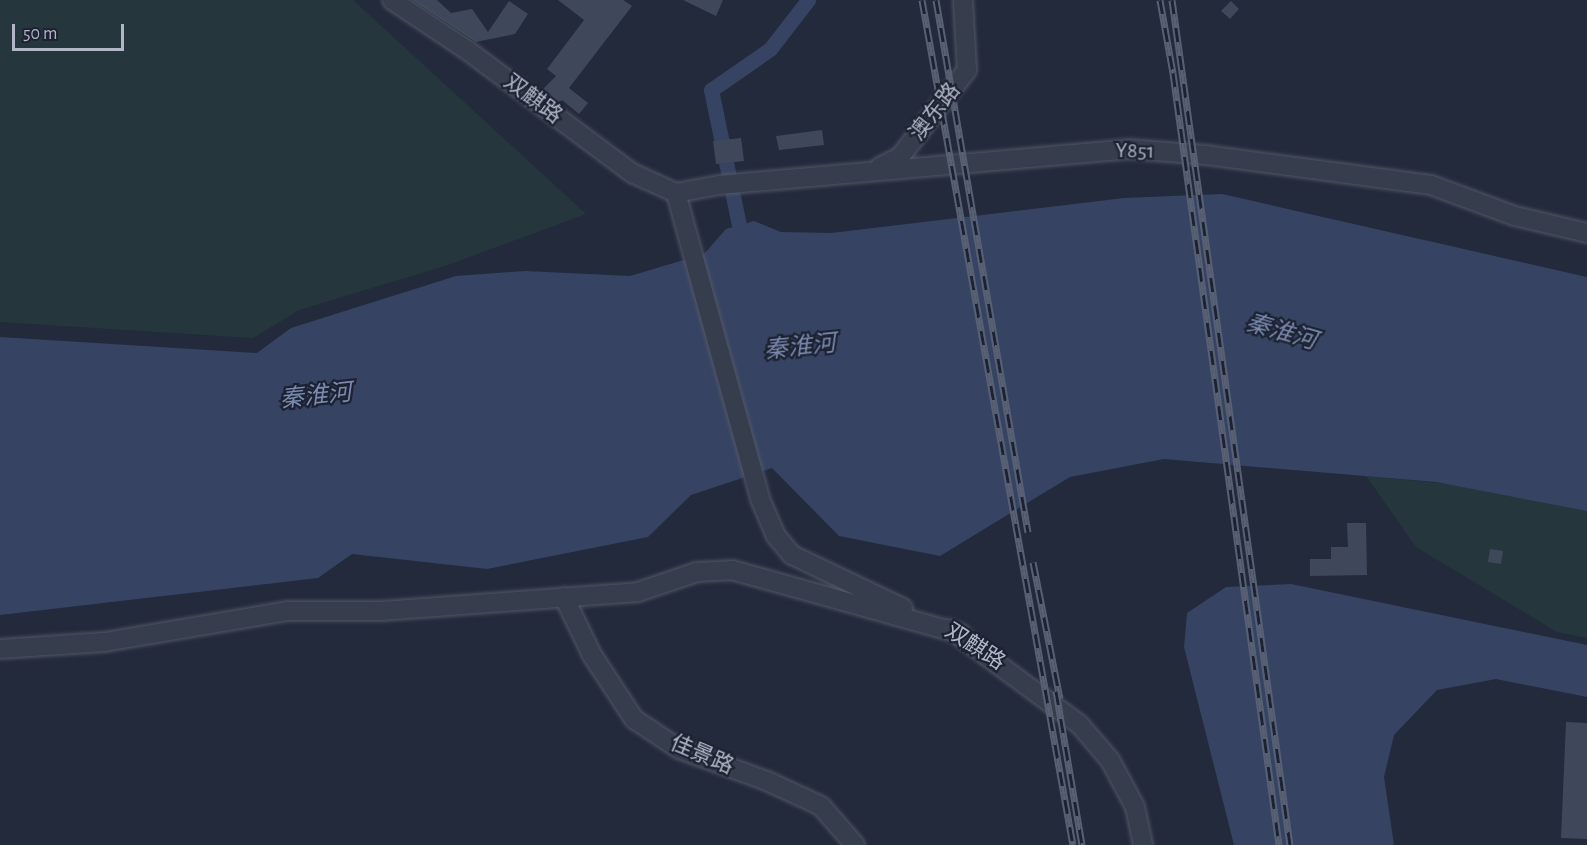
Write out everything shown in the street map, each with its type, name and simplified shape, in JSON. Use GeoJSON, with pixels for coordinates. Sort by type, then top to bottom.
{"type":"FeatureCollection","features":[{"type":"Feature","properties":{"kind":"street","name":"双麒路"},"geometry":{"type":"LineString","coordinates":[[392,0],[467,50],[632,173],[676,193],[760,499],[776,536],[792,555],[961,634],[1079,724],[1102,751],[1135,807],[1143,845]]}},
{"type":"Feature","properties":{"kind":"street","name":"澳东路"},"geometry":{"type":"LineString","coordinates":[[873,171],[900,157],[967,70],[963,0]]}},
{"type":"Feature","properties":{"kind":"street","name":"Y851"},"geometry":{"type":"LineString","coordinates":[[676,193],[719,185],[1128,149],[1206,155],[1431,184],[1515,216],[1587,233]]}},
{"type":"Feature","properties":{"kind":"street"},"geometry":{"type":"LineString","coordinates":[[0,649],[105,642],[288,611],[381,611],[638,592],[697,572],[732,570],[961,634]]}},
{"type":"Feature","properties":{"kind":"street","name":"佳景路"},"geometry":{"type":"LineString","coordinates":[[564,597],[592,656],[634,719],[679,749],[767,781],[821,806],[855,845]]}},
{"type":"Feature","properties":{"kind":"shaded area"},"geometry":{"type":"Polygon","coordinates":[[[0,0],[353,0],[586,214],[445,266],[299,310],[253,338],[0,322],[0,0]]]}},
{"type":"Feature","properties":{"kind":"shaded area"},"geometry":{"type":"Polygon","coordinates":[[[1366,476],[1449,484],[1587,507],[1587,638],[1557,632],[1416,547],[1366,476]]]}},
{"type":"Feature","properties":{"kind":"water","name":"秦淮河"},"geometry":{"type":"Polygon","coordinates":[[[1222,194],[1587,277],[1587,511],[1436,482],[1164,459],[1070,477],[940,556],[839,536],[772,468],[691,495],[648,537],[487,569],[352,554],[318,578],[0,615],[0,337],[257,353],[291,328],[456,276],[525,271],[630,276],[704,254],[726,229],[754,221],[781,232],[831,233],[1124,198],[1222,194]]]}},
{"type":"Feature","properties":{"kind":"water"},"geometry":{"type":"Polygon","coordinates":[[[1291,584],[1587,645],[1587,697],[1496,679],[1437,690],[1394,735],[1384,777],[1394,845],[1234,845],[1184,647],[1187,613],[1226,587],[1291,584]]]}},
{"type":"Feature","properties":{"kind":"building"},"geometry":{"type":"Polygon","coordinates":[[[412,0],[437,0],[451,13],[472,9],[488,32],[509,1],[528,14],[515,34],[476,42],[412,0]]]}},
{"type":"Feature","properties":{"kind":"building"},"geometry":{"type":"Polygon","coordinates":[[[558,0],[623,0],[632,6],[569,88],[588,103],[579,114],[562,100],[558,104],[541,91],[556,76],[547,69],[584,20],[558,0]]]}},
{"type":"Feature","properties":{"kind":"building"},"geometry":{"type":"Polygon","coordinates":[[[683,0],[723,0],[716,16],[683,0]]]}},
{"type":"Feature","properties":{"kind":"building"},"geometry":{"type":"Polygon","coordinates":[[[1231,1],[1239,9],[1230,19],[1221,11],[1231,1]]]}},
{"type":"Feature","properties":{"kind":"building"},"geometry":{"type":"Polygon","coordinates":[[[822,130],[824,145],[779,150],[776,136],[822,130]]]}},
{"type":"Feature","properties":{"kind":"building"},"geometry":{"type":"Polygon","coordinates":[[[741,138],[744,161],[716,164],[713,141],[741,138]]]}},
{"type":"Feature","properties":{"kind":"building"},"geometry":{"type":"Polygon","coordinates":[[[1347,523],[1366,523],[1367,575],[1310,576],[1310,559],[1331,559],[1331,547],[1348,547],[1347,523]]]}},
{"type":"Feature","properties":{"kind":"building"},"geometry":{"type":"Polygon","coordinates":[[[1490,549],[1503,551],[1501,564],[1488,562],[1490,549]]]}},
{"type":"Feature","properties":{"kind":"building"},"geometry":{"type":"Polygon","coordinates":[[[1566,722],[1587,723],[1587,839],[1561,838],[1566,722]]]}},
{"type":"Feature","properties":{"kind":"waterway"},"geometry":{"type":"LineString","coordinates":[[739,225],[711,90],[770,49],[808,0]]}},
{"type":"Feature","properties":{"kind":"railway"},"geometry":{"type":"LineString","coordinates":[[922,0],[1073,845]]}},
{"type":"Feature","properties":{"kind":"railway"},"geometry":{"type":"LineString","coordinates":[[936,0],[1028,532]]}},
{"type":"Feature","properties":{"kind":"railway"},"geometry":{"type":"LineString","coordinates":[[1160,0],[1173,73],[1279,845]]}},
{"type":"Feature","properties":{"kind":"railway"},"geometry":{"type":"LineString","coordinates":[[1172,0],[1290,845]]}},
{"type":"Feature","properties":{"kind":"railway"},"geometry":{"type":"LineString","coordinates":[[1033,562],[1060,698]]}},
{"type":"Feature","properties":{"kind":"railway"},"geometry":{"type":"LineString","coordinates":[[1056,691],[1082,845]]}}]}
